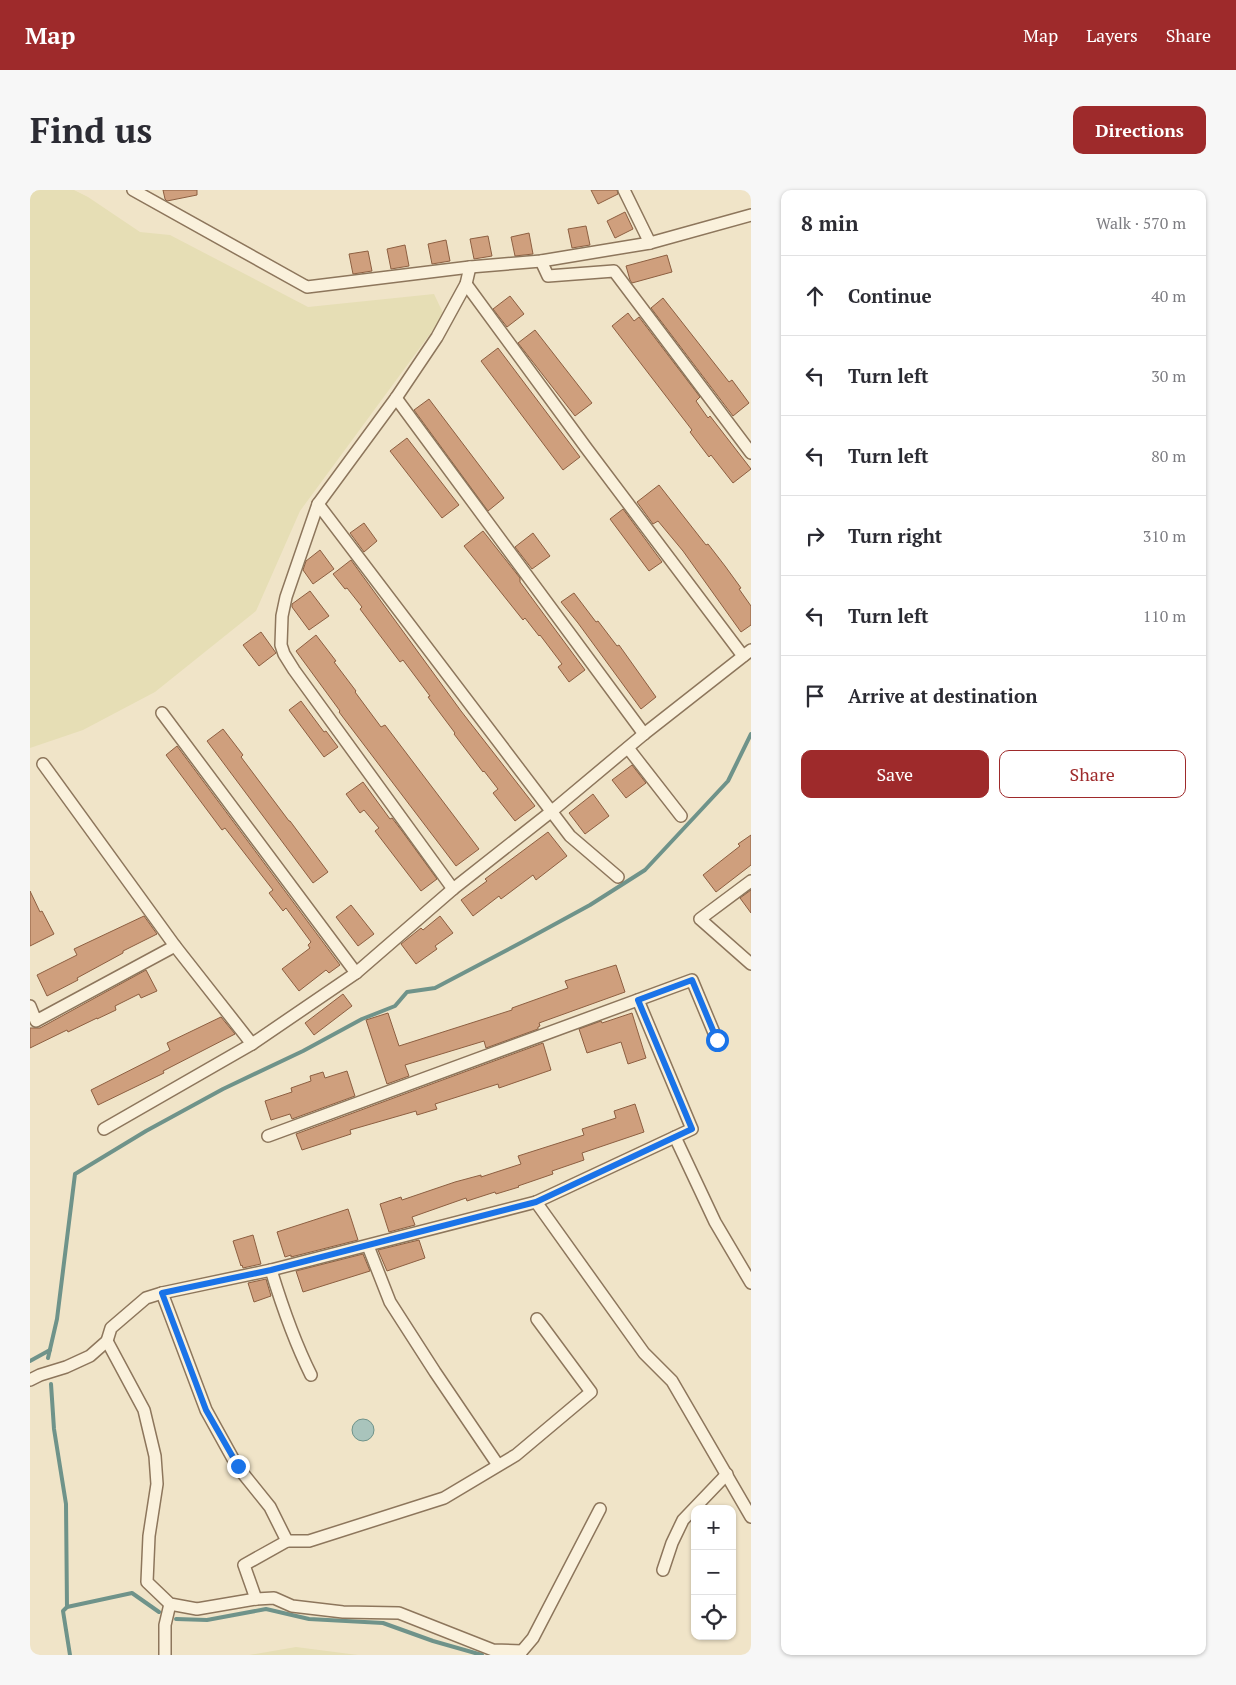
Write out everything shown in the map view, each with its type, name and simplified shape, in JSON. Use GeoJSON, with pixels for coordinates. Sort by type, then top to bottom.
{"type":"FeatureCollection","features":[{"type":"Feature","properties":{"kind":"street"},"geometry":{"type":"LineString","coordinates":[[133,190],[307,287],[470,266],[541,261],[650,243],[751,215]]}},
{"type":"Feature","properties":{"kind":"street"},"geometry":{"type":"LineString","coordinates":[[624,190],[650,243]]}},
{"type":"Feature","properties":{"kind":"street"},"geometry":{"type":"LineString","coordinates":[[541,261],[548,276],[614,271],[751,453]]}},
{"type":"Feature","properties":{"kind":"street"},"geometry":{"type":"LineString","coordinates":[[453,889],[294,670],[284,654],[281,646],[281,636],[282,616],[286,597],[318,504],[396,398],[437,337],[466,284],[470,266]]}},
{"type":"Feature","properties":{"kind":"street"},"geometry":{"type":"LineString","coordinates":[[104,1129],[252,1044],[356,973],[453,889],[747,653],[587,449],[466,284]]}},
{"type":"Feature","properties":{"kind":"street"},"geometry":{"type":"LineString","coordinates":[[396,398],[644,734]]}},
{"type":"Feature","properties":{"kind":"street"},"geometry":{"type":"LineString","coordinates":[[318,504],[570,836],[618,877]]}},
{"type":"Feature","properties":{"kind":"street"},"geometry":{"type":"LineString","coordinates":[[162,713],[356,973]]}},
{"type":"Feature","properties":{"kind":"street"},"geometry":{"type":"LineString","coordinates":[[628,748],[681,816]]}},
{"type":"Feature","properties":{"kind":"street"},"geometry":{"type":"LineString","coordinates":[[43,764],[175,946],[252,1044]]}},
{"type":"Feature","properties":{"kind":"street"},"geometry":{"type":"LineString","coordinates":[[751,881],[700,919],[751,964]]}},
{"type":"Feature","properties":{"kind":"street"},"geometry":{"type":"LineString","coordinates":[[30,1006],[36,1021],[175,946]]}},
{"type":"Feature","properties":{"kind":"street"},"geometry":{"type":"LineString","coordinates":[[268,1136],[692,980],[717,1040]]}},
{"type":"Feature","properties":{"kind":"street"},"geometry":{"type":"LineString","coordinates":[[30,1380],[90,1356],[107,1341],[111,1328],[146,1298],[271,1270],[536,1202],[692,1129],[638,1000]]}},
{"type":"Feature","properties":{"kind":"street"},"geometry":{"type":"LineString","coordinates":[[675,1137],[715,1222],[751,1284]]}},
{"type":"Feature","properties":{"kind":"street"},"geometry":{"type":"LineString","coordinates":[[536,1202],[644,1352],[672,1381],[751,1517]]}},
{"type":"Feature","properties":{"kind":"street"},"geometry":{"type":"LineString","coordinates":[[368,1246],[390,1302],[498,1465]]}},
{"type":"Feature","properties":{"kind":"street"},"geometry":{"type":"LineString","coordinates":[[271,1270],[283,1310],[299,1351],[311,1375]]}},
{"type":"Feature","properties":{"kind":"street"},"geometry":{"type":"LineString","coordinates":[[162,1293],[206,1410],[238,1466],[270,1507],[287,1541]]}},
{"type":"Feature","properties":{"kind":"street"},"geometry":{"type":"LineString","coordinates":[[256,1599],[244,1565],[287,1541],[309,1541],[444,1498],[516,1455],[590,1392],[538,1319]]}},
{"type":"Feature","properties":{"kind":"street"},"geometry":{"type":"LineString","coordinates":[[107,1341],[144,1410],[155,1456],[157,1484],[149,1536],[147,1582],[170,1604],[197,1609],[256,1599],[274,1598],[292,1606],[343,1612],[399,1613],[493,1650],[522,1651],[533,1638],[600,1509]]}},
{"type":"Feature","properties":{"kind":"street"},"geometry":{"type":"LineString","coordinates":[[663,1570],[672,1542],[683,1520],[727,1474]]}},
{"type":"Feature","properties":{"kind":"street"},"geometry":{"type":"LineString","coordinates":[[166,1655],[165,1626],[170,1604]]}},
{"type":"Feature","properties":{"kind":"shaded area"},"geometry":{"type":"Polygon","coordinates":[[[30,190],[74,190],[88,197],[140,232],[170,235],[308,307],[434,294],[444,315],[300,511],[256,611],[155,692],[83,730],[30,748],[30,190]]]}},
{"type":"Feature","properties":{"kind":"shaded area"},"geometry":{"type":"Polygon","coordinates":[[[296,1647],[358,1655],[249,1655],[296,1647]]]}},
{"type":"Feature","properties":{"kind":"water"},"geometry":{"type":"Polygon","coordinates":[[[363,1419],[371,1422],[374,1430],[371,1438],[363,1441],[355,1438],[352,1430],[355,1422],[363,1419]]]}},
{"type":"Feature","properties":{"kind":"building"},"geometry":{"type":"Polygon","coordinates":[[[163,190],[197,190],[197,195],[167,201],[163,190]]]}},
{"type":"Feature","properties":{"kind":"building"},"geometry":{"type":"Polygon","coordinates":[[[591,190],[617,190],[618,194],[598,204],[591,190]]]}},
{"type":"Feature","properties":{"kind":"building"},"geometry":{"type":"Polygon","coordinates":[[[625,212],[633,229],[615,238],[607,221],[625,212]]]}},
{"type":"Feature","properties":{"kind":"building"},"geometry":{"type":"Polygon","coordinates":[[[586,226],[590,245],[572,248],[568,229],[586,226]]]}},
{"type":"Feature","properties":{"kind":"building"},"geometry":{"type":"Polygon","coordinates":[[[529,233],[533,254],[515,256],[511,237],[529,233]]]}},
{"type":"Feature","properties":{"kind":"building"},"geometry":{"type":"Polygon","coordinates":[[[488,236],[492,256],[474,259],[470,239],[488,236]]]}},
{"type":"Feature","properties":{"kind":"building"},"geometry":{"type":"Polygon","coordinates":[[[446,240],[450,261],[432,264],[428,244],[446,240]]]}},
{"type":"Feature","properties":{"kind":"building"},"geometry":{"type":"Polygon","coordinates":[[[405,245],[409,266],[391,269],[387,249],[405,245]]]}},
{"type":"Feature","properties":{"kind":"building"},"geometry":{"type":"Polygon","coordinates":[[[368,251],[372,271],[353,274],[349,254],[368,251]]]}},
{"type":"Feature","properties":{"kind":"building"},"geometry":{"type":"Polygon","coordinates":[[[667,255],[672,272],[632,283],[626,266],[667,255]]]}},
{"type":"Feature","properties":{"kind":"building"},"geometry":{"type":"Polygon","coordinates":[[[510,296],[524,314],[507,327],[493,309],[510,296]]]}},
{"type":"Feature","properties":{"kind":"building"},"geometry":{"type":"Polygon","coordinates":[[[663,298],[729,382],[732,380],[749,403],[733,416],[651,308],[663,298]]]}},
{"type":"Feature","properties":{"kind":"building"},"geometry":{"type":"Polygon","coordinates":[[[628,313],[634,321],[639,317],[700,397],[696,401],[708,418],[710,416],[751,469],[733,483],[711,455],[709,457],[690,432],[692,430],[612,326],[628,313]]]}},
{"type":"Feature","properties":{"kind":"building"},"geometry":{"type":"Polygon","coordinates":[[[535,330],[592,403],[575,416],[518,343],[535,330]]]}},
{"type":"Feature","properties":{"kind":"building"},"geometry":{"type":"Polygon","coordinates":[[[498,348],[580,457],[563,470],[481,361],[498,348]]]}},
{"type":"Feature","properties":{"kind":"building"},"geometry":{"type":"Polygon","coordinates":[[[429,399],[504,498],[488,511],[414,410],[429,399]]]}},
{"type":"Feature","properties":{"kind":"building"},"geometry":{"type":"Polygon","coordinates":[[[407,438],[459,505],[442,518],[390,451],[407,438]]]}},
{"type":"Feature","properties":{"kind":"building"},"geometry":{"type":"Polygon","coordinates":[[[659,485],[706,545],[708,544],[741,588],[739,589],[751,606],[751,625],[741,632],[683,551],[658,521],[653,524],[637,502],[659,485]]]}},
{"type":"Feature","properties":{"kind":"building"},"geometry":{"type":"Polygon","coordinates":[[[623,509],[662,562],[649,571],[610,519],[623,509]]]}},
{"type":"Feature","properties":{"kind":"building"},"geometry":{"type":"Polygon","coordinates":[[[364,523],[377,541],[364,552],[350,533],[364,523]]]}},
{"type":"Feature","properties":{"kind":"building"},"geometry":{"type":"Polygon","coordinates":[[[483,531],[520,578],[520,582],[585,670],[569,682],[558,667],[562,664],[540,635],[525,618],[523,620],[464,546],[483,531]]]}},
{"type":"Feature","properties":{"kind":"building"},"geometry":{"type":"Polygon","coordinates":[[[533,533],[550,556],[532,569],[515,547],[533,533]]]}},
{"type":"Feature","properties":{"kind":"building"},"geometry":{"type":"Polygon","coordinates":[[[320,550],[334,569],[313,584],[303,570],[306,561],[320,550]]]}},
{"type":"Feature","properties":{"kind":"building"},"geometry":{"type":"Polygon","coordinates":[[[351,560],[461,711],[535,806],[515,821],[493,793],[498,789],[454,734],[428,697],[430,696],[403,660],[400,662],[360,609],[362,607],[333,574],[351,560]]]}},
{"type":"Feature","properties":{"kind":"building"},"geometry":{"type":"Polygon","coordinates":[[[310,591],[329,616],[309,630],[292,607],[292,604],[310,591]]]}},
{"type":"Feature","properties":{"kind":"building"},"geometry":{"type":"Polygon","coordinates":[[[574,593],[596,622],[598,621],[617,646],[619,645],[656,697],[641,709],[561,602],[574,593]]]}},
{"type":"Feature","properties":{"kind":"building"},"geometry":{"type":"Polygon","coordinates":[[[261,632],[276,653],[259,666],[243,645],[261,632]]]}},
{"type":"Feature","properties":{"kind":"building"},"geometry":{"type":"Polygon","coordinates":[[[316,635],[381,727],[385,725],[479,849],[456,866],[339,712],[296,651],[316,635]]]}},
{"type":"Feature","properties":{"kind":"building"},"geometry":{"type":"Polygon","coordinates":[[[301,701],[324,732],[326,731],[338,747],[324,757],[289,710],[301,701]]]}},
{"type":"Feature","properties":{"kind":"building"},"geometry":{"type":"Polygon","coordinates":[[[223,729],[243,755],[241,757],[328,872],[313,883],[207,741],[223,729]]]}},
{"type":"Feature","properties":{"kind":"building"},"geometry":{"type":"Polygon","coordinates":[[[177,746],[340,965],[329,973],[326,970],[299,991],[282,969],[310,948],[308,945],[311,942],[286,908],[283,911],[269,893],[273,890],[225,828],[222,830],[166,755],[177,746]]]}},
{"type":"Feature","properties":{"kind":"building"},"geometry":{"type":"Polygon","coordinates":[[[632,765],[646,783],[626,798],[612,780],[632,765]]]}},
{"type":"Feature","properties":{"kind":"building"},"geometry":{"type":"Polygon","coordinates":[[[363,782],[437,879],[421,891],[375,831],[379,828],[364,810],[360,813],[346,794],[363,782]]]}},
{"type":"Feature","properties":{"kind":"building"},"geometry":{"type":"Polygon","coordinates":[[[593,794],[609,816],[585,834],[569,813],[593,794]]]}},
{"type":"Feature","properties":{"kind":"building"},"geometry":{"type":"Polygon","coordinates":[[[548,832],[567,856],[536,880],[533,875],[501,899],[499,896],[473,916],[461,900],[487,881],[485,879],[548,832]]]}},
{"type":"Feature","properties":{"kind":"building"},"geometry":{"type":"Polygon","coordinates":[[[751,835],[751,865],[716,892],[703,875],[751,835]]]}},
{"type":"Feature","properties":{"kind":"building"},"geometry":{"type":"Polygon","coordinates":[[[751,890],[751,913],[740,898],[751,890]]]}},
{"type":"Feature","properties":{"kind":"building"},"geometry":{"type":"Polygon","coordinates":[[[30,891],[40,912],[42,911],[54,934],[30,946],[30,891]]]}},
{"type":"Feature","properties":{"kind":"building"},"geometry":{"type":"Polygon","coordinates":[[[351,905],[374,934],[358,946],[336,917],[351,905]]]}},
{"type":"Feature","properties":{"kind":"building"},"geometry":{"type":"Polygon","coordinates":[[[144,916],[157,934],[123,951],[123,953],[77,978],[78,980],[47,996],[37,975],[77,955],[74,949],[144,916]]]}},
{"type":"Feature","properties":{"kind":"building"},"geometry":{"type":"Polygon","coordinates":[[[440,916],[453,933],[435,946],[437,949],[416,964],[401,944],[440,916]]]}},
{"type":"Feature","properties":{"kind":"building"},"geometry":{"type":"Polygon","coordinates":[[[616,965],[625,992],[539,1023],[538,1029],[486,1048],[484,1041],[405,1065],[409,1076],[387,1084],[366,1020],[388,1013],[399,1046],[512,1010],[512,1008],[568,988],[565,981],[616,965]]]}},
{"type":"Feature","properties":{"kind":"building"},"geometry":{"type":"Polygon","coordinates":[[[146,970],[157,991],[141,998],[139,994],[115,1006],[116,1010],[68,1032],[67,1030],[30,1048],[30,1028],[40,1028],[146,970]]]}},
{"type":"Feature","properties":{"kind":"building"},"geometry":{"type":"Polygon","coordinates":[[[343,994],[352,1006],[314,1035],[305,1023],[343,994]]]}},
{"type":"Feature","properties":{"kind":"building"},"geometry":{"type":"Polygon","coordinates":[[[632,1013],[646,1058],[628,1064],[621,1042],[587,1053],[579,1029],[632,1013]]]}},
{"type":"Feature","properties":{"kind":"building"},"geometry":{"type":"Polygon","coordinates":[[[221,1017],[235,1034],[163,1071],[164,1073],[98,1105],[91,1090],[170,1050],[167,1043],[221,1017]]]}},
{"type":"Feature","properties":{"kind":"building"},"geometry":{"type":"Polygon","coordinates":[[[543,1043],[551,1070],[499,1088],[498,1084],[435,1104],[437,1109],[417,1115],[416,1111],[350,1130],[351,1134],[302,1150],[296,1134],[543,1043]]]}},
{"type":"Feature","properties":{"kind":"building"},"geometry":{"type":"Polygon","coordinates":[[[347,1071],[355,1096],[292,1119],[290,1114],[271,1120],[265,1101],[292,1092],[291,1088],[311,1081],[310,1076],[323,1072],[325,1078],[347,1071]]]}},
{"type":"Feature","properties":{"kind":"building"},"geometry":{"type":"Polygon","coordinates":[[[635,1104],[644,1132],[582,1153],[584,1160],[552,1171],[553,1174],[519,1187],[467,1201],[466,1198],[412,1217],[415,1225],[389,1232],[380,1204],[401,1197],[402,1200],[455,1182],[481,1175],[481,1177],[521,1164],[518,1156],[584,1135],[582,1129],[616,1118],[614,1111],[635,1104]]]}},
{"type":"Feature","properties":{"kind":"building"},"geometry":{"type":"Polygon","coordinates":[[[348,1209],[358,1240],[285,1257],[277,1232],[348,1209]]]}},
{"type":"Feature","properties":{"kind":"building"},"geometry":{"type":"Polygon","coordinates":[[[253,1235],[261,1264],[243,1268],[233,1241],[253,1235]]]}},
{"type":"Feature","properties":{"kind":"building"},"geometry":{"type":"Polygon","coordinates":[[[419,1240],[425,1258],[387,1271],[378,1250],[419,1240]]]}},
{"type":"Feature","properties":{"kind":"building"},"geometry":{"type":"Polygon","coordinates":[[[363,1254],[370,1271],[303,1292],[296,1271],[363,1254]]]}},
{"type":"Feature","properties":{"kind":"building"},"geometry":{"type":"Polygon","coordinates":[[[266,1279],[271,1296],[254,1302],[248,1283],[266,1279]]]}},
{"type":"Feature","properties":{"kind":"waterway"},"geometry":{"type":"LineString","coordinates":[[48,1358],[57,1319],[75,1174],[146,1131],[223,1089],[303,1051],[362,1019],[395,1006],[407,992],[435,988],[524,941],[590,905],[645,870],[728,781],[751,734]]}},
{"type":"Feature","properties":{"kind":"waterway"},"geometry":{"type":"LineString","coordinates":[[30,1361],[50,1350]]}},
{"type":"Feature","properties":{"kind":"waterway"},"geometry":{"type":"LineString","coordinates":[[51,1384],[54,1429],[66,1504],[67,1607]]}},
{"type":"Feature","properties":{"kind":"waterway"},"geometry":{"type":"LineString","coordinates":[[70,1655],[63,1611],[67,1607],[132,1593],[159,1612]]}},
{"type":"Feature","properties":{"kind":"waterway"},"geometry":{"type":"LineString","coordinates":[[176,1619],[207,1620],[266,1609],[309,1619],[383,1623],[433,1641],[482,1655]]}},
{"type":"Feature","properties":{"kind":"route"},"geometry":{"type":"LineString","coordinates":[[238,1466],[206,1410],[162,1293],[271,1270],[536,1202],[692,1129],[638,1000],[692,980],[717,1040]]}}]}
